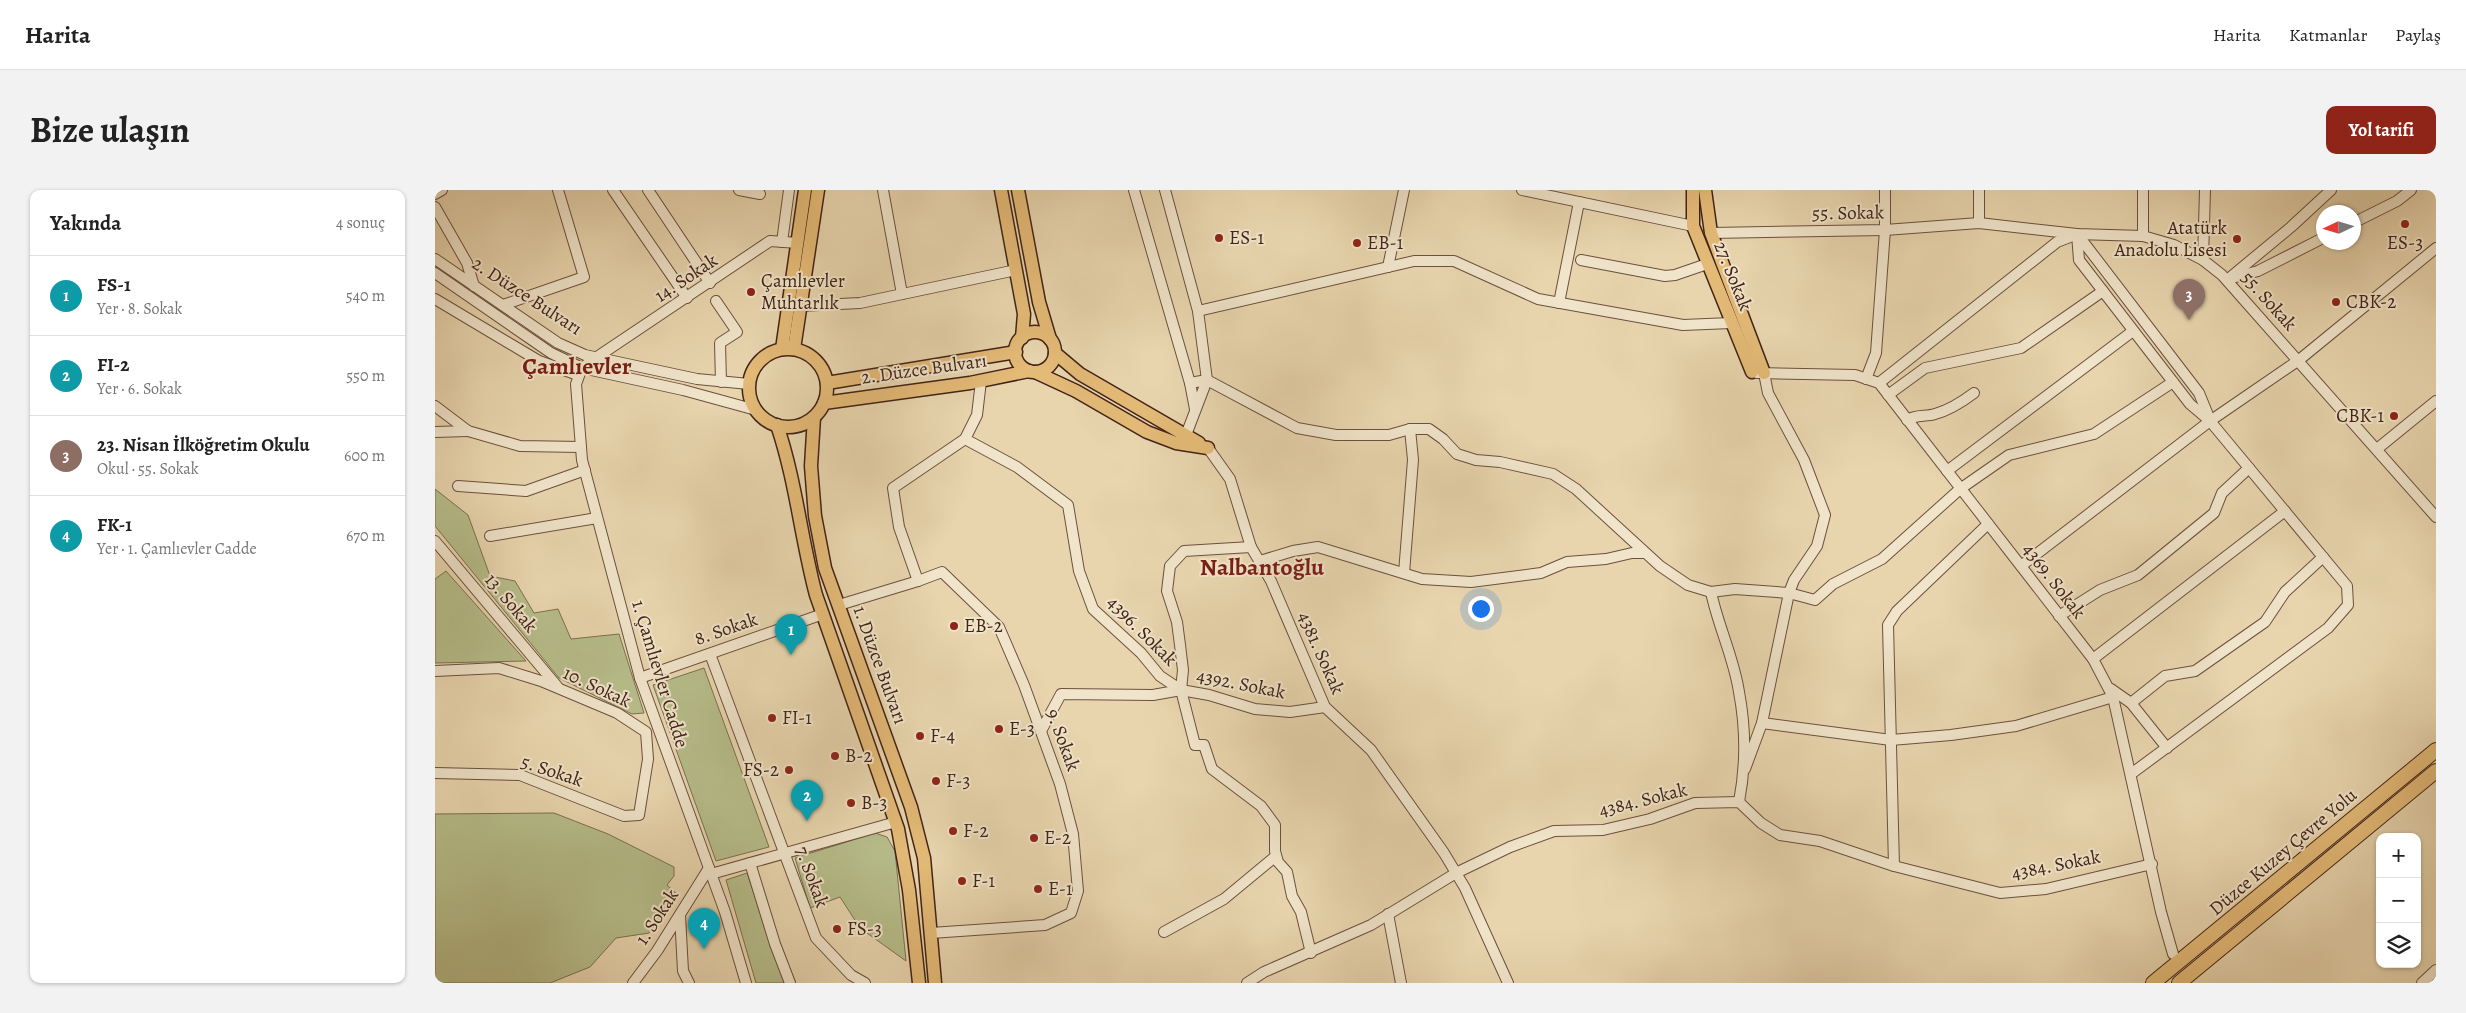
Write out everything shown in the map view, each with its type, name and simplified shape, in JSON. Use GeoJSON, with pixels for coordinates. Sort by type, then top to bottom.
{"type":"FeatureCollection","features":[{"type":"Feature","properties":{"kind":"highway","name":"Düzce Kuzey Çevre Yolu"},"geometry":{"type":"LineString","coordinates":[[2153,983],[2436,750]]}},
{"type":"Feature","properties":{"kind":"highway","name":"Düzce Kuzey Çevre Yolu"},"geometry":{"type":"LineString","coordinates":[[2179,983],[2436,771]]}},
{"type":"Feature","properties":{"kind":"main road"},"geometry":{"type":"LineString","coordinates":[[788,349],[805,190]]}},
{"type":"Feature","properties":{"kind":"main road"},"geometry":{"type":"LineString","coordinates":[[788,349],[800,306],[818,190]]}},
{"type":"Feature","properties":{"kind":"main road"},"geometry":{"type":"LineString","coordinates":[[1001,190],[1024,314],[1022,338],[1016,352],[1019,364],[1032,372],[1076,391],[1147,432],[1181,439],[1208,448]]}},
{"type":"Feature","properties":{"kind":"main road"},"geometry":{"type":"LineString","coordinates":[[1018,190],[1039,302],[1055,353],[1080,374],[1181,439]]}},
{"type":"Feature","properties":{"kind":"main road","name":"27. Sokak"},"geometry":{"type":"LineString","coordinates":[[1693,190],[1693,226],[1731,323],[1758,373]]}},
{"type":"Feature","properties":{"kind":"main road"},"geometry":{"type":"LineString","coordinates":[[1705,190],[1711,233],[1758,373]]}},
{"type":"Feature","properties":{"kind":"main road"},"geometry":{"type":"LineString","coordinates":[[1022,338],[1033,333],[1045,335],[1050,339]]}},
{"type":"Feature","properties":{"kind":"main road"},"geometry":{"type":"LineString","coordinates":[[788,349],[806,353],[816,360],[823,371],[827,383],[824,403],[814,417],[803,424],[790,427],[777,426],[765,420],[756,410],[750,398],[749,384],[752,372],[759,361],[769,353],[788,349]]}},
{"type":"Feature","properties":{"kind":"main road","name":"2. Düzce Bulvarı"},"geometry":{"type":"LineString","coordinates":[[827,383],[1016,352]]}},
{"type":"Feature","properties":{"kind":"main road"},"geometry":{"type":"LineString","coordinates":[[1032,372],[1047,369],[1051,365],[1055,353]]}},
{"type":"Feature","properties":{"kind":"main road","name":"2. Düzce Bulvarı"},"geometry":{"type":"LineString","coordinates":[[824,403],[1032,372]]}},
{"type":"Feature","properties":{"kind":"main road","name":"1. Düzce Bulvarı"},"geometry":{"type":"LineString","coordinates":[[814,417],[811,466],[815,516],[825,568],[911,807],[924,858],[935,983]]}},
{"type":"Feature","properties":{"kind":"main road","name":"1. Düzce Bulvarı"},"geometry":{"type":"LineString","coordinates":[[777,426],[786,453],[806,557],[823,614],[896,822],[909,890],[919,983]]}},
{"type":"Feature","properties":{"kind":"street"},"geometry":{"type":"LineString","coordinates":[[435,194],[442,190]]}},
{"type":"Feature","properties":{"kind":"street"},"geometry":{"type":"LineString","coordinates":[[503,305],[583,277],[558,190]]}},
{"type":"Feature","properties":{"kind":"street"},"geometry":{"type":"LineString","coordinates":[[613,190],[687,298]]}},
{"type":"Feature","properties":{"kind":"street"},"geometry":{"type":"LineString","coordinates":[[648,190],[710,283]]}},
{"type":"Feature","properties":{"kind":"street"},"geometry":{"type":"LineString","coordinates":[[739,190],[760,194]]}},
{"type":"Feature","properties":{"kind":"street"},"geometry":{"type":"LineString","coordinates":[[782,242],[789,190]]}},
{"type":"Feature","properties":{"kind":"street"},"geometry":{"type":"LineString","coordinates":[[883,190],[902,294]]}},
{"type":"Feature","properties":{"kind":"street"},"geometry":{"type":"LineString","coordinates":[[1134,190],[1190,383],[1196,410]]}},
{"type":"Feature","properties":{"kind":"street"},"geometry":{"type":"LineString","coordinates":[[1165,190],[1198,311],[1207,380],[1196,410],[1181,439]]}},
{"type":"Feature","properties":{"kind":"street"},"geometry":{"type":"LineString","coordinates":[[1387,267],[1405,190]]}},
{"type":"Feature","properties":{"kind":"street"},"geometry":{"type":"LineString","coordinates":[[1522,190],[1693,226]]}},
{"type":"Feature","properties":{"kind":"street"},"geometry":{"type":"LineString","coordinates":[[1866,379],[1875,353],[1885,230],[1885,190]]}},
{"type":"Feature","properties":{"kind":"street"},"geometry":{"type":"LineString","coordinates":[[1979,190],[1979,223]]}},
{"type":"Feature","properties":{"kind":"street"},"geometry":{"type":"LineString","coordinates":[[2143,190],[2143,236]]}},
{"type":"Feature","properties":{"kind":"street"},"geometry":{"type":"LineString","coordinates":[[2203,260],[2205,190]]}},
{"type":"Feature","properties":{"kind":"street"},"geometry":{"type":"LineString","coordinates":[[2227,280],[2291,227],[2331,190]]}},
{"type":"Feature","properties":{"kind":"street"},"geometry":{"type":"LineString","coordinates":[[2361,219],[2397,201],[2411,190]]}},
{"type":"Feature","properties":{"kind":"street"},"geometry":{"type":"LineString","coordinates":[[1559,303],[1579,202]]}},
{"type":"Feature","properties":{"kind":"street"},"geometry":{"type":"LineString","coordinates":[[435,207],[467,263],[474,286]]}},
{"type":"Feature","properties":{"kind":"street","name":"55. Sokak"},"geometry":{"type":"LineString","coordinates":[[1711,233],[1885,230],[1979,223],[2077,234],[2143,236],[2174,245],[2203,260],[2227,280],[2436,517]]}},
{"type":"Feature","properties":{"kind":"street"},"geometry":{"type":"LineString","coordinates":[[2077,234],[2079,260],[2133,331],[2190,404],[2210,421],[2347,586],[2348,605],[2328,628],[2131,774]]}},
{"type":"Feature","properties":{"kind":"street"},"geometry":{"type":"LineString","coordinates":[[1739,802],[1745,769],[1762,723],[1789,593],[1794,580],[1817,546],[1825,515],[1804,460],[1758,373],[1855,376],[1879,383],[2057,242],[2077,234]]}},
{"type":"Feature","properties":{"kind":"street"},"geometry":{"type":"LineString","coordinates":[[2077,234],[2199,393],[2210,421]]}},
{"type":"Feature","properties":{"kind":"street","name":"14. Sokak"},"geometry":{"type":"LineString","coordinates":[[580,372],[597,357],[770,241],[798,243]]}},
{"type":"Feature","properties":{"kind":"street"},"geometry":{"type":"LineString","coordinates":[[2227,280],[2258,271],[2316,242]]}},
{"type":"Feature","properties":{"kind":"street"},"geometry":{"type":"LineString","coordinates":[[2021,566],[2210,421],[2299,360],[2436,248]]}},
{"type":"Feature","properties":{"kind":"street","name":"2. Düzce Bulvarı"},"geometry":{"type":"LineString","coordinates":[[435,259],[558,343],[597,357],[697,379],[749,384]]}},
{"type":"Feature","properties":{"kind":"street"},"geometry":{"type":"LineString","coordinates":[[1581,260],[1665,276],[1675,275],[1707,264]]}},
{"type":"Feature","properties":{"kind":"street"},"geometry":{"type":"LineString","coordinates":[[1198,311],[1414,261],[1454,261],[1538,299],[1683,325],[1731,323]]}},
{"type":"Feature","properties":{"kind":"street"},"geometry":{"type":"LineString","coordinates":[[800,306],[860,303],[1016,270]]}},
{"type":"Feature","properties":{"kind":"street","name":"2. Düzce Bulvarı"},"geometry":{"type":"LineString","coordinates":[[435,273],[580,372],[683,390],[756,410]]}},
{"type":"Feature","properties":{"kind":"street"},"geometry":{"type":"LineString","coordinates":[[1887,395],[1925,368],[2021,348],[2103,291]]}},
{"type":"Feature","properties":{"kind":"street"},"geometry":{"type":"LineString","coordinates":[[435,299],[539,361],[580,372]]}},
{"type":"Feature","properties":{"kind":"street"},"geometry":{"type":"LineString","coordinates":[[716,301],[737,332],[721,343],[721,382]]}},
{"type":"Feature","properties":{"kind":"street"},"geometry":{"type":"LineString","coordinates":[[1947,471],[2133,331]]}},
{"type":"Feature","properties":{"kind":"street","name":"1. Çamlıevler Cadde"},"geometry":{"type":"LineString","coordinates":[[580,372],[576,384],[581,448],[585,470],[640,678],[725,912],[746,983]]}},
{"type":"Feature","properties":{"kind":"street"},"geometry":{"type":"LineString","coordinates":[[1190,383],[1207,380],[1297,428],[1336,435],[1389,434],[1410,429],[1429,429],[1443,439],[1457,454],[1476,460],[1500,462],[1553,474],[1576,489],[1645,553],[1688,585],[1711,592],[1735,589],[1789,593],[1815,600],[1833,584],[1882,559],[1960,489],[2009,455],[2094,434],[2173,382]]}},
{"type":"Feature","properties":{"kind":"street"},"geometry":{"type":"LineString","coordinates":[[918,581],[899,527],[893,488],[965,439],[977,415],[981,381]]}},
{"type":"Feature","properties":{"kind":"street","name":"4369. Sokak"},"geometry":{"type":"LineString","coordinates":[[1879,383],[2093,660],[2111,692],[2152,864],[2161,912],[2173,954]]}},
{"type":"Feature","properties":{"kind":"street"},"geometry":{"type":"LineString","coordinates":[[1907,420],[1914,416],[1936,414],[1954,407],[1975,394]]}},
{"type":"Feature","properties":{"kind":"street"},"geometry":{"type":"LineString","coordinates":[[2377,449],[2436,400]]}},
{"type":"Feature","properties":{"kind":"street"},"geometry":{"type":"LineString","coordinates":[[435,406],[468,432]]}},
{"type":"Feature","properties":{"kind":"street"},"geometry":{"type":"LineString","coordinates":[[1403,573],[1413,460],[1410,429]]}},
{"type":"Feature","properties":{"kind":"street"},"geometry":{"type":"LineString","coordinates":[[435,432],[468,432],[520,446],[581,448]]}},
{"type":"Feature","properties":{"kind":"street","name":"4396. Sokak"},"geometry":{"type":"LineString","coordinates":[[965,439],[1017,467],[1068,505],[1079,571],[1093,609],[1141,653],[1160,676],[1181,690]]}},
{"type":"Feature","properties":{"kind":"street","name":"4381. Sokak"},"geometry":{"type":"LineString","coordinates":[[1208,448],[1230,479],[1251,547],[1271,581],[1325,708],[1371,750],[1456,873],[1508,983]]}},
{"type":"Feature","properties":{"kind":"street"},"geometry":{"type":"LineString","coordinates":[[2059,616],[2100,590],[2138,575],[2213,513],[2223,492],[2249,468]]}},
{"type":"Feature","properties":{"kind":"street"},"geometry":{"type":"LineString","coordinates":[[458,486],[526,491],[585,470]]}},
{"type":"Feature","properties":{"kind":"street"},"geometry":{"type":"LineString","coordinates":[[2093,660],[2285,511]]}},
{"type":"Feature","properties":{"kind":"street"},"geometry":{"type":"LineString","coordinates":[[490,536],[597,518]]}},
{"type":"Feature","properties":{"kind":"street"},"geometry":{"type":"LineString","coordinates":[[1894,866],[1888,625],[1897,610],[1988,524]]}},
{"type":"Feature","properties":{"kind":"street","name":"13. Sokak"},"geometry":{"type":"LineString","coordinates":[[435,541],[559,689]]}},
{"type":"Feature","properties":{"kind":"street"},"geometry":{"type":"LineString","coordinates":[[1251,547],[1184,551],[1170,566],[1167,591],[1177,622],[1183,670],[1181,690],[1195,745],[1204,745],[1212,769],[1261,806],[1275,826],[1276,856],[1278,862],[1287,872],[1293,896],[1301,912],[1311,953]]}},
{"type":"Feature","properties":{"kind":"street"},"geometry":{"type":"LineString","coordinates":[[1260,561],[1293,551],[1318,547],[1422,579],[1471,582],[1541,573],[1567,562],[1645,553]]}},
{"type":"Feature","properties":{"kind":"street"},"geometry":{"type":"LineString","coordinates":[[2131,703],[2165,676],[2195,671],[2265,622],[2285,592],[2323,557]]}},
{"type":"Feature","properties":{"kind":"street","name":"9. Sokak"},"geometry":{"type":"LineString","coordinates":[[839,605],[942,572],[999,627],[1060,784],[1073,834],[1078,891],[1071,913],[1045,925],[931,933]]}},
{"type":"Feature","properties":{"kind":"street"},"geometry":{"type":"LineString","coordinates":[[1711,592],[1717,620],[1739,691],[1745,769]]}},
{"type":"Feature","properties":{"kind":"street","name":"8. Sokak"},"geometry":{"type":"LineString","coordinates":[[640,678],[823,614]]}},
{"type":"Feature","properties":{"kind":"street","name":"7. Sokak"},"geometry":{"type":"LineString","coordinates":[[710,654],[816,938],[851,975],[865,983]]}},
{"type":"Feature","properties":{"kind":"street","name":"10. Sokak"},"geometry":{"type":"LineString","coordinates":[[435,672],[499,668],[559,689],[617,713],[646,732]]}},
{"type":"Feature","properties":{"kind":"street"},"geometry":{"type":"LineString","coordinates":[[1041,731],[1061,694],[1153,695],[1181,690]]}},
{"type":"Feature","properties":{"kind":"street","name":"4392. Sokak"},"geometry":{"type":"LineString","coordinates":[[1181,690],[1209,695],[1255,709],[1290,712],[1325,708]]}},
{"type":"Feature","properties":{"kind":"street"},"geometry":{"type":"LineString","coordinates":[[1762,723],[1891,740],[1951,735],[2016,726],[2111,692],[2131,703],[2167,748]]}},
{"type":"Feature","properties":{"kind":"street"},"geometry":{"type":"LineString","coordinates":[[646,732],[658,729]]}},
{"type":"Feature","properties":{"kind":"street","name":"5. Sokak"},"geometry":{"type":"LineString","coordinates":[[435,773],[520,775],[625,816],[639,815],[648,759],[646,732]]}},
{"type":"Feature","properties":{"kind":"street","name":"4384. Sokak"},"geometry":{"type":"LineString","coordinates":[[1247,983],[1264,972],[1311,953],[1371,925],[1456,873],[1510,846],[1554,831],[1603,830],[1650,819],[1695,803],[1739,802],[1761,823],[1780,835],[1820,841],[1894,866],[2000,893],[2046,889],[2152,864]]}},
{"type":"Feature","properties":{"kind":"street"},"geometry":{"type":"LineString","coordinates":[[710,871],[750,863],[896,822]]}},
{"type":"Feature","properties":{"kind":"street"},"geometry":{"type":"LineString","coordinates":[[1164,932],[1224,899],[1276,856]]}},
{"type":"Feature","properties":{"kind":"street"},"geometry":{"type":"LineString","coordinates":[[750,863],[775,944],[790,983]]}},
{"type":"Feature","properties":{"kind":"street","name":"1. Sokak"},"geometry":{"type":"LineString","coordinates":[[633,983],[657,951],[710,871]]}},
{"type":"Feature","properties":{"kind":"street"},"geometry":{"type":"LineString","coordinates":[[1388,914],[1401,983]]}},
{"type":"Feature","properties":{"kind":"street"},"geometry":{"type":"LineString","coordinates":[[680,915],[683,971],[689,983]]}},
{"type":"Feature","properties":{"kind":"street"},"geometry":{"type":"LineString","coordinates":[[2422,983],[2436,970]]}},
{"type":"Feature","properties":{"kind":"green space"},"geometry":{"type":"Polygon","coordinates":[[[435,489],[468,515],[490,576],[515,581],[534,613],[558,609],[571,639],[619,634],[644,713],[632,714],[559,678],[435,526],[435,489]]]}},
{"type":"Feature","properties":{"kind":"green space"},"geometry":{"type":"Polygon","coordinates":[[[446,571],[526,661],[435,663],[435,579],[446,571]]]}},
{"type":"Feature","properties":{"kind":"green space"},"geometry":{"type":"Polygon","coordinates":[[[704,668],[769,847],[716,861],[653,685],[704,668]]]}},
{"type":"Feature","properties":{"kind":"green space"},"geometry":{"type":"Polygon","coordinates":[[[554,813],[608,834],[674,867],[674,876],[667,885],[678,895],[649,933],[616,938],[590,967],[550,983],[435,983],[435,814],[554,813]]]}},
{"type":"Feature","properties":{"kind":"green space"},"geometry":{"type":"Polygon","coordinates":[[[875,833],[887,837],[895,851],[906,961],[860,928],[840,897],[810,908],[795,858],[875,833]]]}},
{"type":"Feature","properties":{"kind":"green space"},"geometry":{"type":"Polygon","coordinates":[[[747,873],[784,983],[756,983],[726,880],[747,873]]]}},
{"type":"Feature","properties":{"kind":"place","name":"ES-3"},"geometry":{"type":"Point","coordinates":[2405,224]}},
{"type":"Feature","properties":{"kind":"place","name":"ES-1"},"geometry":{"type":"Point","coordinates":[1219,238]}},
{"type":"Feature","properties":{"kind":"place","name":"Atatürk Anadolu Lisesi"},"geometry":{"type":"Point","coordinates":[2237,239]}},
{"type":"Feature","properties":{"kind":"place","name":"EB-1"},"geometry":{"type":"Point","coordinates":[1357,243]}},
{"type":"Feature","properties":{"kind":"place","name":"Çamlıevler Muhtarlık"},"geometry":{"type":"Point","coordinates":[751,292]}},
{"type":"Feature","properties":{"kind":"place","name":"CBK-2"},"geometry":{"type":"Point","coordinates":[2336,302]}},
{"type":"Feature","properties":{"kind":"place","name":"23. Nisan İlköğretim Okulu"},"geometry":{"type":"Point","coordinates":[2189,320]}},
{"type":"Feature","properties":{"kind":"place","name":"CBK-1"},"geometry":{"type":"Point","coordinates":[2394,416]}},
{"type":"Feature","properties":{"kind":"place","name":"EB-2"},"geometry":{"type":"Point","coordinates":[954,626]}},
{"type":"Feature","properties":{"kind":"place","name":"FS-1"},"geometry":{"type":"Point","coordinates":[791,655]}},
{"type":"Feature","properties":{"kind":"place","name":"FI-1"},"geometry":{"type":"Point","coordinates":[772,718]}},
{"type":"Feature","properties":{"kind":"place","name":"E-3"},"geometry":{"type":"Point","coordinates":[999,729]}},
{"type":"Feature","properties":{"kind":"place","name":"F-4"},"geometry":{"type":"Point","coordinates":[920,736]}},
{"type":"Feature","properties":{"kind":"place","name":"B-2"},"geometry":{"type":"Point","coordinates":[835,756]}},
{"type":"Feature","properties":{"kind":"place","name":"FS-2"},"geometry":{"type":"Point","coordinates":[789,770]}},
{"type":"Feature","properties":{"kind":"place","name":"F-3"},"geometry":{"type":"Point","coordinates":[936,781]}},
{"type":"Feature","properties":{"kind":"place","name":"B-3"},"geometry":{"type":"Point","coordinates":[851,803]}},
{"type":"Feature","properties":{"kind":"place","name":"FI-2"},"geometry":{"type":"Point","coordinates":[807,821]}},
{"type":"Feature","properties":{"kind":"place","name":"F-2"},"geometry":{"type":"Point","coordinates":[953,831]}},
{"type":"Feature","properties":{"kind":"place","name":"E-2"},"geometry":{"type":"Point","coordinates":[1034,838]}},
{"type":"Feature","properties":{"kind":"place","name":"F-1"},"geometry":{"type":"Point","coordinates":[962,881]}},
{"type":"Feature","properties":{"kind":"place","name":"E-1"},"geometry":{"type":"Point","coordinates":[1038,889]}},
{"type":"Feature","properties":{"kind":"place","name":"FS-3"},"geometry":{"type":"Point","coordinates":[837,929]}},
{"type":"Feature","properties":{"kind":"place","name":"FK-1"},"geometry":{"type":"Point","coordinates":[704,949]}},
{"type":"Feature","properties":{"kind":"district","name":"Çamlıevler"},"geometry":{"type":"Point","coordinates":[577,366]}},
{"type":"Feature","properties":{"kind":"district","name":"Nalbantoğlu"},"geometry":{"type":"Point","coordinates":[1262,567]}}]}
